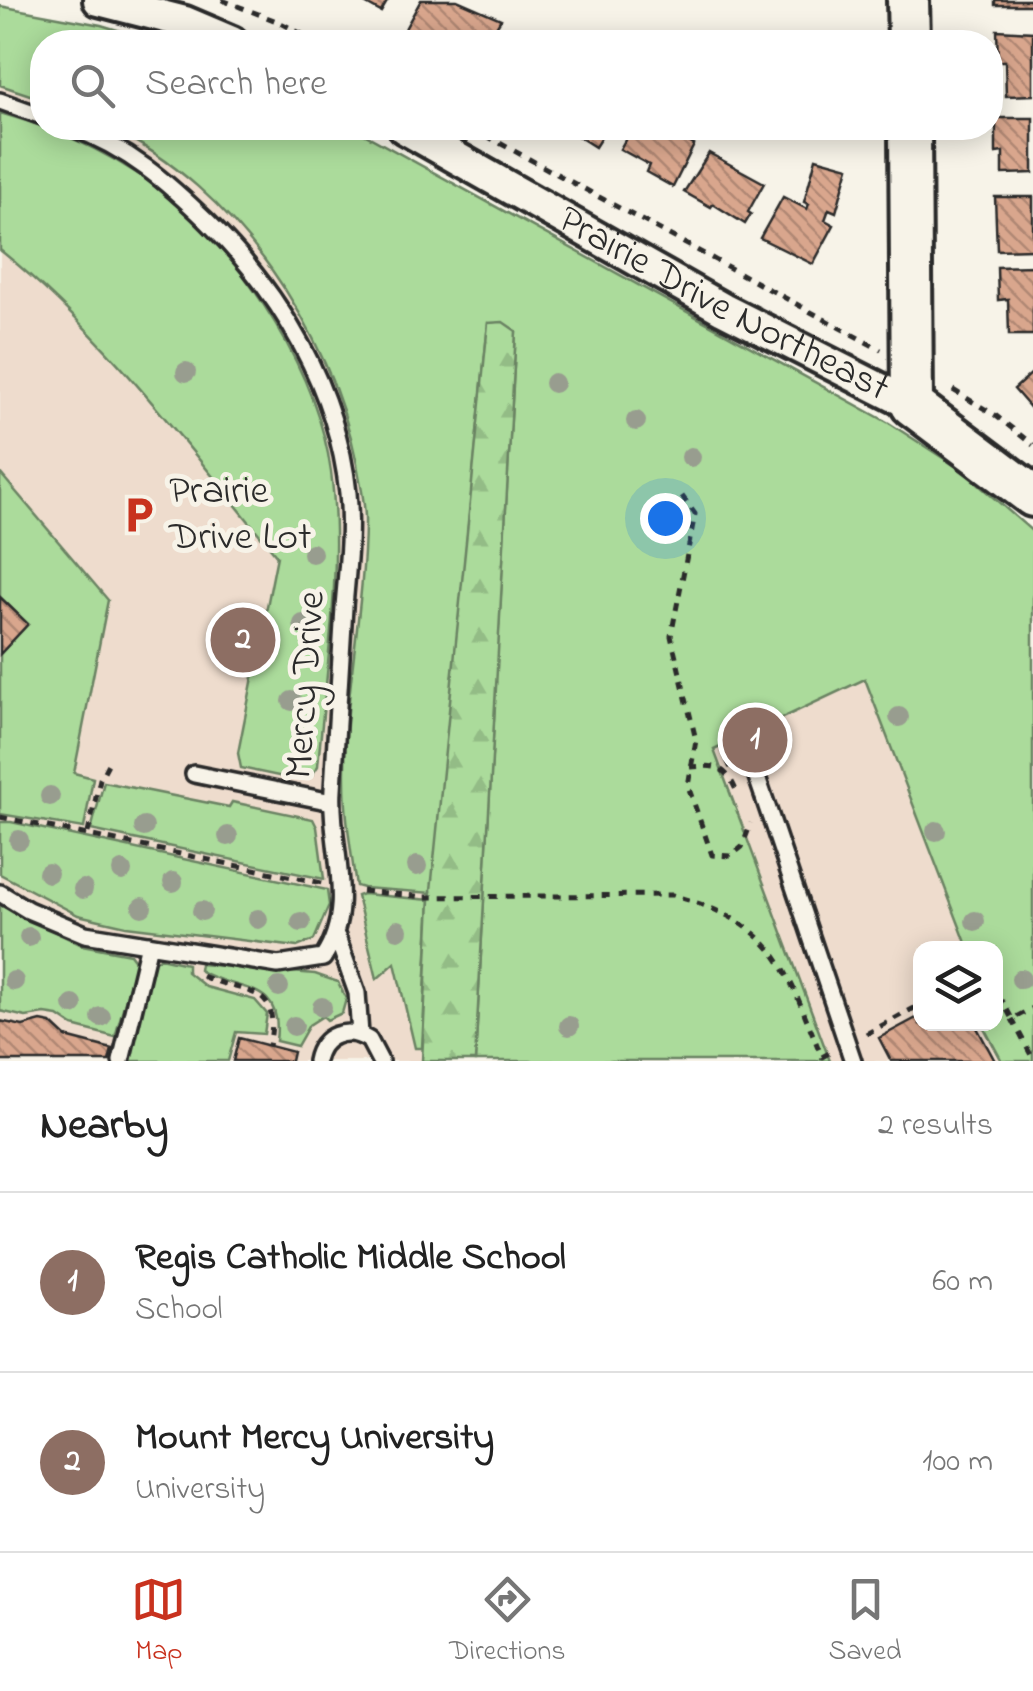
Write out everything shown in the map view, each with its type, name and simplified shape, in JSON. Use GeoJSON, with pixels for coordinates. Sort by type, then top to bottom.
{"type":"FeatureCollection","features":[{"type":"Feature","properties":{"kind":"street"},"geometry":{"type":"LineString","coordinates":[[98,0],[204,30]]}},
{"type":"Feature","properties":{"kind":"street"},"geometry":{"type":"LineString","coordinates":[[908,0],[909,30]]}},
{"type":"Feature","properties":{"kind":"street","name":"Prairie Drive Northeast"},"geometry":{"type":"LineString","coordinates":[[425,140],[723,309],[930,396],[1033,496]]}},
{"type":"Feature","properties":{"kind":"street"},"geometry":{"type":"LineString","coordinates":[[911,140],[930,396]]}},
{"type":"Feature","properties":{"kind":"lane"},"geometry":{"type":"LineString","coordinates":[[0,101],[30,112]]}},
{"type":"Feature","properties":{"kind":"lane","name":"Mercy Drive"},"geometry":{"type":"LineString","coordinates":[[104,140],[159,174],[246,258],[281,308],[310,360],[336,432],[348,494],[332,802],[341,888],[337,937]]}},
{"type":"Feature","properties":{"kind":"lane"},"geometry":{"type":"LineString","coordinates":[[194,774],[332,802]]}},
{"type":"Feature","properties":{"kind":"lane"},"geometry":{"type":"LineString","coordinates":[[756,774],[852,1061]]}},
{"type":"Feature","properties":{"kind":"lane"},"geometry":{"type":"LineString","coordinates":[[0,893],[28,910],[85,934],[278,964],[323,958],[337,937]]}},
{"type":"Feature","properties":{"kind":"lane"},"geometry":{"type":"LineString","coordinates":[[337,937],[357,993],[360,1034]]}},
{"type":"Feature","properties":{"kind":"lane"},"geometry":{"type":"LineString","coordinates":[[121,1061],[149,944]]}},
{"type":"Feature","properties":{"kind":"lane"},"geometry":{"type":"LineString","coordinates":[[316,1061],[325,1041],[337,1034],[360,1034],[369,1040],[380,1061]]}},
{"type":"Feature","properties":{"kind":"path"},"geometry":{"type":"LineString","coordinates":[[222,0],[294,30]]}},
{"type":"Feature","properties":{"kind":"path"},"geometry":{"type":"LineString","coordinates":[[494,140],[883,352]]}},
{"type":"Feature","properties":{"kind":"path"},"geometry":{"type":"LineString","coordinates":[[930,396],[995,415],[1033,444]]}},
{"type":"Feature","properties":{"kind":"path"},"geometry":{"type":"LineString","coordinates":[[682,496],[695,514],[671,636],[696,740],[688,786],[712,855],[731,856],[742,847],[751,824],[744,807]]}},
{"type":"Feature","properties":{"kind":"path"},"geometry":{"type":"LineString","coordinates":[[88,833],[100,779],[111,758]]}},
{"type":"Feature","properties":{"kind":"path"},"geometry":{"type":"LineString","coordinates":[[690,768],[713,765],[729,774],[736,791]]}},
{"type":"Feature","properties":{"kind":"path"},"geometry":{"type":"LineString","coordinates":[[0,817],[341,888],[424,898],[672,894],[706,904],[742,923],[767,943],[786,968],[822,1057],[913,1009]]}},
{"type":"Feature","properties":{"kind":"path"},"geometry":{"type":"LineString","coordinates":[[195,952],[195,970],[204,978],[268,1001],[275,1019],[270,1046]]}},
{"type":"Feature","properties":{"kind":"path"},"geometry":{"type":"LineString","coordinates":[[1003,1004],[1033,1059]]}},
{"type":"Feature","properties":{"kind":"path"},"geometry":{"type":"LineString","coordinates":[[1012,1020],[1033,1008]]}},
{"type":"Feature","properties":{"kind":"shaded area"},"geometry":{"type":"Polygon","coordinates":[[[0,6],[117,30],[30,30],[30,140],[375,140],[889,423],[963,471],[1033,532],[1033,1061],[0,1061],[0,6]]]}},
{"type":"Feature","properties":{"kind":"green space"},"geometry":{"type":"Polygon","coordinates":[[[0,6],[117,30],[30,30],[30,95],[0,85],[0,6]]]}},
{"type":"Feature","properties":{"kind":"green space"},"geometry":{"type":"Polygon","coordinates":[[[0,113],[30,123],[30,140],[74,140],[155,186],[228,256],[275,323],[295,360],[324,435],[334,507],[332,619],[318,766],[312,775],[288,778],[241,768],[238,753],[277,556],[112,357],[39,283],[0,250],[0,113]]]}},
{"type":"Feature","properties":{"kind":"green space"},"geometry":{"type":"Polygon","coordinates":[[[131,140],[375,140],[889,423],[963,471],[1033,532],[1033,1061],[1002,1061],[986,1031],[1003,1031],[1003,941],[965,941],[865,679],[714,750],[830,1061],[475,1061],[496,682],[491,680],[498,645],[516,331],[488,323],[432,893],[363,888],[356,886],[345,780],[364,556],[364,501],[357,464],[325,364],[300,315],[271,268],[198,187],[131,140]]]}},
{"type":"Feature","properties":{"kind":"green space"},"geometry":{"type":"Polygon","coordinates":[[[503,322],[516,331],[475,1061],[422,1061],[430,900],[488,323],[503,322]]]}},
{"type":"Feature","properties":{"kind":"green space"},"geometry":{"type":"Polygon","coordinates":[[[0,473],[108,600],[74,773],[93,778],[84,828],[0,814],[0,654],[28,624],[0,597],[0,473]]]}},
{"type":"Feature","properties":{"kind":"green space"},"geometry":{"type":"Polygon","coordinates":[[[104,782],[313,819],[324,879],[91,830],[104,782]]]}},
{"type":"Feature","properties":{"kind":"green space"},"geometry":{"type":"Polygon","coordinates":[[[0,822],[327,890],[329,905],[314,940],[297,947],[126,926],[78,915],[0,874],[0,822]]]}},
{"type":"Feature","properties":{"kind":"green space"},"geometry":{"type":"Polygon","coordinates":[[[357,896],[430,900],[422,1048],[415,1048],[395,963],[377,979],[357,896]]]}},
{"type":"Feature","properties":{"kind":"green space"},"geometry":{"type":"Polygon","coordinates":[[[0,905],[82,945],[130,954],[136,962],[115,1037],[73,1026],[58,1016],[26,1017],[0,1011],[0,905]]]}},
{"type":"Feature","properties":{"kind":"green space"},"geometry":{"type":"Polygon","coordinates":[[[160,958],[187,964],[187,972],[206,987],[255,1000],[267,1014],[264,1034],[236,1032],[228,1061],[130,1061],[151,963],[160,958]]]}},
{"type":"Feature","properties":{"kind":"green space"},"geometry":{"type":"Polygon","coordinates":[[[200,964],[315,974],[338,982],[346,999],[342,1013],[327,1020],[323,1016],[309,1025],[297,1046],[276,1041],[277,1021],[265,997],[199,970],[200,964]]]}},
{"type":"Feature","properties":{"kind":"building"},"geometry":{"type":"Polygon","coordinates":[[[359,0],[388,0],[381,12],[359,0]]]}},
{"type":"Feature","properties":{"kind":"building"},"geometry":{"type":"Polygon","coordinates":[[[421,0],[457,0],[501,19],[494,30],[404,30],[421,0]]]}},
{"type":"Feature","properties":{"kind":"building"},"geometry":{"type":"Polygon","coordinates":[[[995,0],[1032,0],[1032,5],[995,5],[995,0]]]}},
{"type":"Feature","properties":{"kind":"building"},"geometry":{"type":"Polygon","coordinates":[[[1003,30],[1033,32],[1033,95],[1006,96],[1003,30]]]}},
{"type":"Feature","properties":{"kind":"building"},"geometry":{"type":"Polygon","coordinates":[[[1003,118],[1033,118],[1033,173],[1003,174],[1003,152],[996,153],[996,140],[1003,140],[1003,118]]]}},
{"type":"Feature","properties":{"kind":"building"},"geometry":{"type":"Polygon","coordinates":[[[625,140],[685,140],[694,145],[673,187],[646,172],[649,165],[620,149],[625,140]]]}},
{"type":"Feature","properties":{"kind":"building"},"geometry":{"type":"Polygon","coordinates":[[[709,153],[764,183],[745,224],[684,192],[709,153]]]}},
{"type":"Feature","properties":{"kind":"building"},"geometry":{"type":"Polygon","coordinates":[[[816,158],[849,167],[836,212],[829,209],[825,220],[834,225],[813,264],[760,238],[783,197],[807,209],[809,204],[804,202],[816,158]]]}},
{"type":"Feature","properties":{"kind":"building"},"geometry":{"type":"Polygon","coordinates":[[[995,197],[1033,197],[1033,249],[997,250],[995,197]]]}},
{"type":"Feature","properties":{"kind":"building"},"geometry":{"type":"Polygon","coordinates":[[[1033,266],[1033,335],[1009,335],[1008,299],[998,300],[997,267],[1033,266]]]}},
{"type":"Feature","properties":{"kind":"building"},"geometry":{"type":"Polygon","coordinates":[[[1033,372],[1033,411],[1014,389],[1033,372]]]}},
{"type":"Feature","properties":{"kind":"building"},"geometry":{"type":"Polygon","coordinates":[[[0,597],[28,624],[0,654],[0,597]]]}},
{"type":"Feature","properties":{"kind":"building"},"geometry":{"type":"Polygon","coordinates":[[[734,742],[743,761],[729,767],[721,748],[734,742]]]}},
{"type":"Feature","properties":{"kind":"building"},"geometry":{"type":"Polygon","coordinates":[[[913,1020],[913,1031],[979,1031],[995,1061],[891,1061],[879,1038],[913,1020]]]}},
{"type":"Feature","properties":{"kind":"building"},"geometry":{"type":"Polygon","coordinates":[[[0,1021],[23,1026],[41,1021],[51,1023],[66,1037],[112,1049],[109,1061],[0,1061],[0,1021]]]}},
{"type":"Feature","properties":{"kind":"building"},"geometry":{"type":"Polygon","coordinates":[[[239,1038],[293,1052],[291,1061],[233,1061],[239,1038]]]}},
{"type":"Feature","properties":{"kind":"place","name":"Prairie Drive Lot"},"geometry":{"type":"Point","coordinates":[139,515]}},
{"type":"Feature","properties":{"kind":"place","name":"Mount Mercy University"},"geometry":{"type":"Point","coordinates":[243,640]}},
{"type":"Feature","properties":{"kind":"place","name":"Regis Catholic Middle School"},"geometry":{"type":"Point","coordinates":[755,740]}}]}
